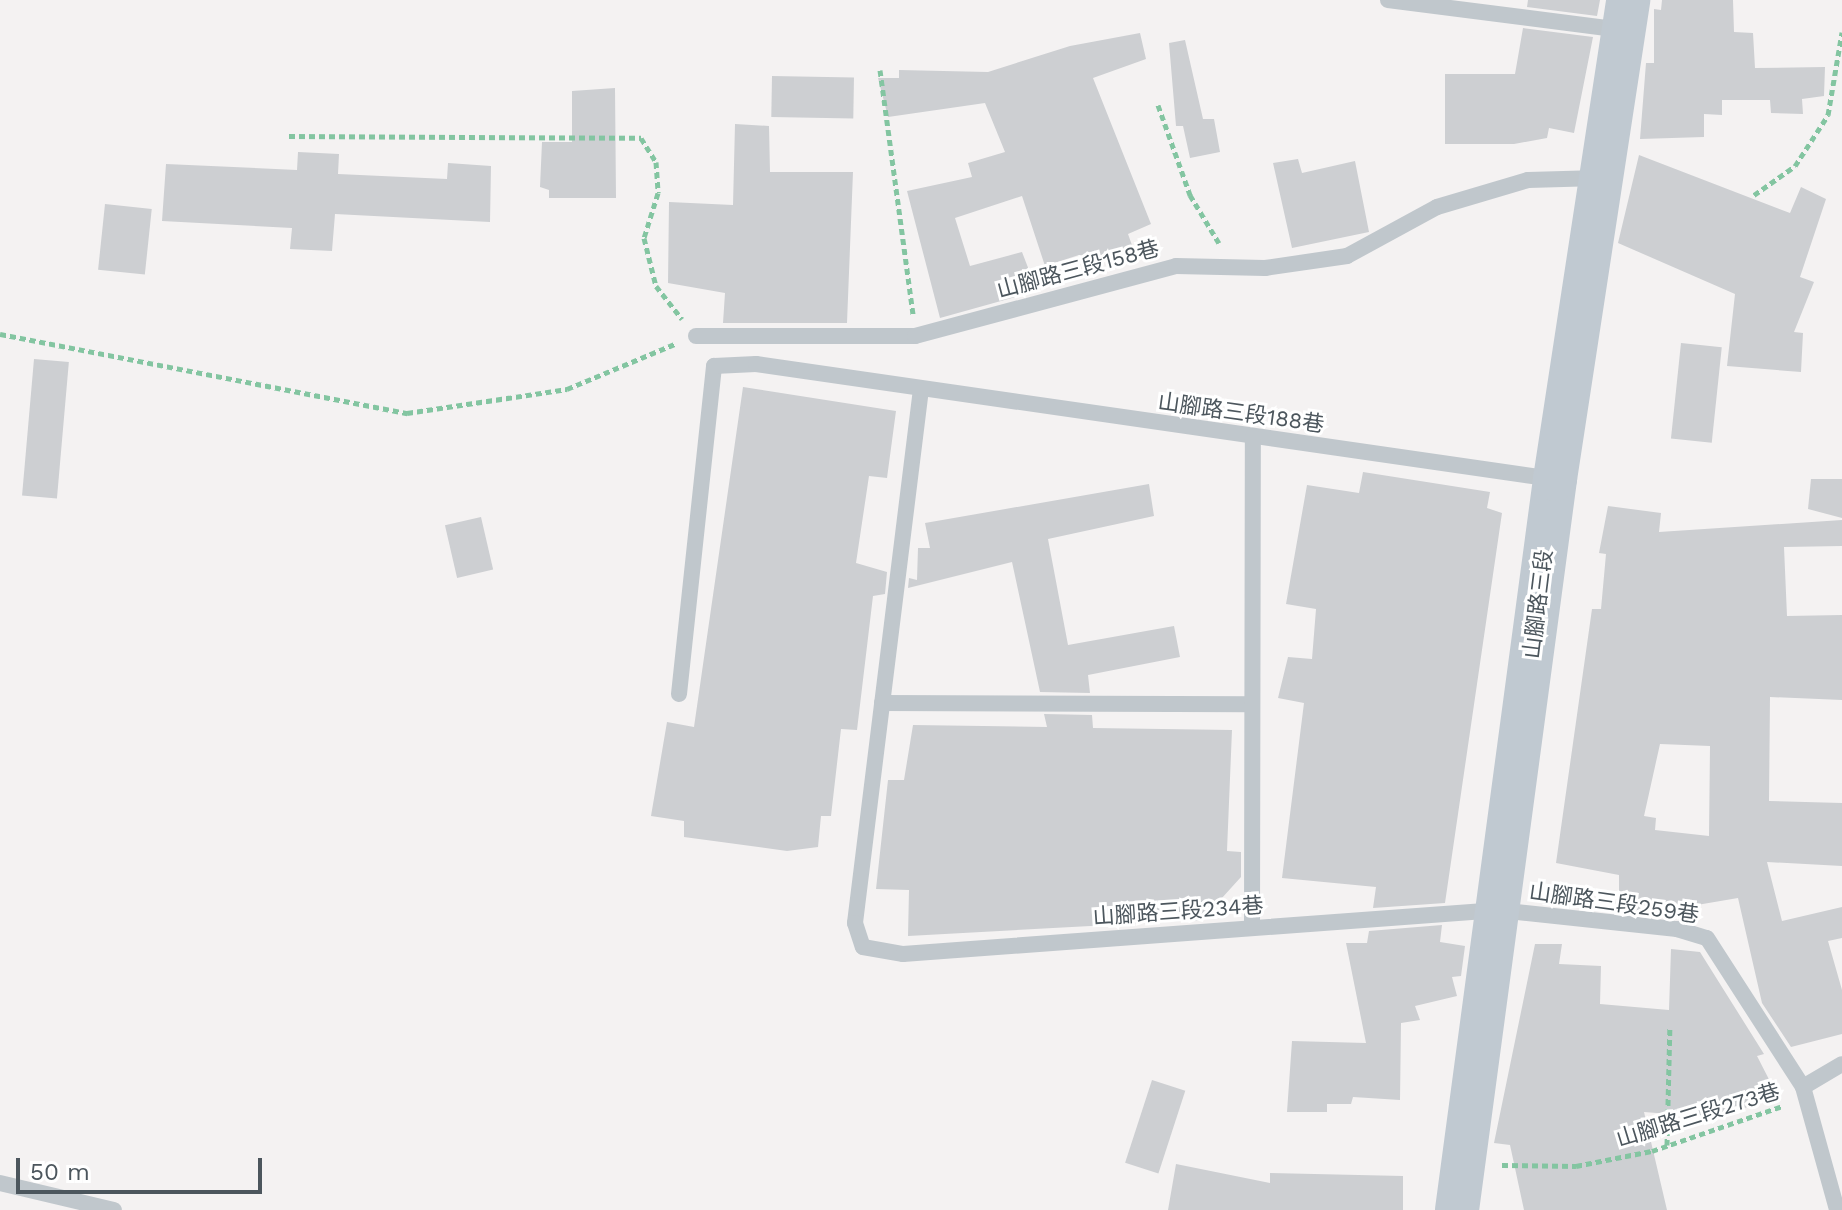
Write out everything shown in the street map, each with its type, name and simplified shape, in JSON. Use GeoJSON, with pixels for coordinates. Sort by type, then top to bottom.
{"type":"FeatureCollection","features":[{"type":"Feature","properties":{"kind":"main road","name":"山腳路三段"},"geometry":{"type":"LineString","coordinates":[[1457,1210],[1555,479],[1626,15]]}},
{"type":"Feature","properties":{"kind":"lane"},"geometry":{"type":"LineString","coordinates":[[1388,0],[1626,15]]}},
{"type":"Feature","properties":{"kind":"lane","name":"山腳路三段158巷"},"geometry":{"type":"LineString","coordinates":[[696,336],[915,336],[1176,266],[1237,267],[1347,256],[1437,207],[1528,180],[1601,178]]}},
{"type":"Feature","properties":{"kind":"lane","name":"山腳路三段188巷"},"geometry":{"type":"LineString","coordinates":[[679,694],[714,366],[756,364],[1555,479]]}},
{"type":"Feature","properties":{"kind":"lane"},"geometry":{"type":"LineString","coordinates":[[921,389],[882,703],[1252,704]]}},
{"type":"Feature","properties":{"kind":"lane"},"geometry":{"type":"LineString","coordinates":[[1252,927],[1253,437]]}},
{"type":"Feature","properties":{"kind":"lane","name":"山腳路三段234巷"},"geometry":{"type":"LineString","coordinates":[[882,703],[855,923],[863,947],[903,954],[1498,910]]}},
{"type":"Feature","properties":{"kind":"lane","name":"山腳路三段259巷"},"geometry":{"type":"LineString","coordinates":[[1498,910],[1677,929],[1707,938],[1802,1093],[1837,1210]]}},
{"type":"Feature","properties":{"kind":"lane"},"geometry":{"type":"LineString","coordinates":[[1802,1093],[1842,1064]]}},
{"type":"Feature","properties":{"kind":"lane"},"geometry":{"type":"LineString","coordinates":[[0,1183],[114,1210]]}},
{"type":"Feature","properties":{"kind":"path"},"geometry":{"type":"LineString","coordinates":[[1754,195],[1795,166],[1828,115],[1842,32]]}},
{"type":"Feature","properties":{"kind":"path"},"geometry":{"type":"LineString","coordinates":[[880,70],[915,336]]}},
{"type":"Feature","properties":{"kind":"path"},"geometry":{"type":"LineString","coordinates":[[1158,105],[1190,195],[1237,267]]}},
{"type":"Feature","properties":{"kind":"path"},"geometry":{"type":"LineString","coordinates":[[0,334],[407,413],[567,389],[696,336],[656,286],[644,238],[658,193],[656,162],[641,138],[289,136]]}},
{"type":"Feature","properties":{"kind":"path"},"geometry":{"type":"LineString","coordinates":[[1667,1145],[1670,1026]]}},
{"type":"Feature","properties":{"kind":"path","name":"山腳路三段273巷"},"geometry":{"type":"LineString","coordinates":[[1465,1148],[1505,1167],[1562,1166],[1667,1145],[1802,1093]]}},
{"type":"Feature","properties":{"kind":"building"},"geometry":{"type":"Polygon","coordinates":[[[1528,0],[1600,0],[1597,16],[1527,7],[1528,0]]]}},
{"type":"Feature","properties":{"kind":"building"},"geometry":{"type":"Polygon","coordinates":[[[1662,0],[1733,0],[1734,32],[1753,33],[1755,68],[1825,67],[1824,96],[1802,99],[1803,114],[1771,113],[1770,100],[1722,100],[1722,115],[1704,114],[1704,137],[1640,139],[1646,63],[1654,63],[1654,9],[1661,10],[1662,0]]]}},
{"type":"Feature","properties":{"kind":"building"},"geometry":{"type":"Polygon","coordinates":[[[1523,28],[1593,37],[1574,133],[1549,128],[1547,138],[1514,144],[1445,144],[1445,74],[1515,74],[1523,28]]]}},
{"type":"Feature","properties":{"kind":"building"},"geometry":{"type":"Polygon","coordinates":[[[1140,33],[1146,59],[1093,78],[1151,224],[1128,234],[1133,248],[1086,267],[1079,255],[1045,266],[1022,196],[955,218],[970,266],[1022,252],[1037,291],[940,318],[907,191],[972,177],[968,163],[1005,152],[985,103],[888,117],[878,78],[899,78],[899,70],[988,72],[1070,46],[1140,33]]]}},
{"type":"Feature","properties":{"kind":"building"},"geometry":{"type":"Polygon","coordinates":[[[1185,40],[1203,119],[1214,119],[1220,152],[1190,158],[1183,126],[1176,126],[1169,43],[1185,40]]]}},
{"type":"Feature","properties":{"kind":"building"},"geometry":{"type":"Polygon","coordinates":[[[772,76],[854,77],[853,118],[771,117],[772,76]]]}},
{"type":"Feature","properties":{"kind":"building"},"geometry":{"type":"Polygon","coordinates":[[[615,88],[616,198],[549,198],[549,190],[540,187],[542,142],[572,142],[572,91],[615,88]]]}},
{"type":"Feature","properties":{"kind":"building"},"geometry":{"type":"Polygon","coordinates":[[[735,124],[769,126],[770,172],[853,172],[847,323],[723,323],[725,293],[668,283],[669,202],[733,205],[735,124]]]}},
{"type":"Feature","properties":{"kind":"building"},"geometry":{"type":"Polygon","coordinates":[[[298,152],[339,154],[338,174],[447,179],[448,163],[491,166],[490,222],[335,214],[332,251],[290,249],[292,228],[162,221],[166,164],[297,170],[298,152]]]}},
{"type":"Feature","properties":{"kind":"building"},"geometry":{"type":"Polygon","coordinates":[[[1639,155],[1790,213],[1801,187],[1826,199],[1800,277],[1814,282],[1794,332],[1803,333],[1801,372],[1727,366],[1735,294],[1618,243],[1639,155]]]}},
{"type":"Feature","properties":{"kind":"building"},"geometry":{"type":"Polygon","coordinates":[[[1298,159],[1302,173],[1355,161],[1369,232],[1292,248],[1273,163],[1298,159]]]}},
{"type":"Feature","properties":{"kind":"building"},"geometry":{"type":"Polygon","coordinates":[[[105,204],[152,209],[145,275],[98,270],[105,204]]]}},
{"type":"Feature","properties":{"kind":"building"},"geometry":{"type":"Polygon","coordinates":[[[1681,343],[1722,347],[1712,443],[1671,438],[1681,343]]]}},
{"type":"Feature","properties":{"kind":"building"},"geometry":{"type":"Polygon","coordinates":[[[34,359],[69,362],[57,499],[22,495],[34,359]]]}},
{"type":"Feature","properties":{"kind":"building"},"geometry":{"type":"Polygon","coordinates":[[[743,387],[896,411],[887,478],[869,476],[856,563],[887,572],[885,594],[873,596],[857,730],[841,729],[831,816],[821,816],[818,847],[787,851],[684,837],[684,821],[651,816],[667,722],[694,727],[743,387]]]}},
{"type":"Feature","properties":{"kind":"building"},"geometry":{"type":"Polygon","coordinates":[[[1363,472],[1490,492],[1487,508],[1502,513],[1445,903],[1373,908],[1376,887],[1282,878],[1304,703],[1278,698],[1288,657],[1312,659],[1316,609],[1286,604],[1307,485],[1359,493],[1363,472]]]}},
{"type":"Feature","properties":{"kind":"building"},"geometry":{"type":"Polygon","coordinates":[[[1811,479],[1842,479],[1842,518],[1808,509],[1811,479]]]}},
{"type":"Feature","properties":{"kind":"building"},"geometry":{"type":"Polygon","coordinates":[[[1149,484],[1154,516],[1048,539],[1068,645],[1174,626],[1180,657],[1088,675],[1090,693],[1040,692],[1012,562],[908,588],[909,578],[917,580],[918,548],[930,548],[925,523],[1149,484]]]}},
{"type":"Feature","properties":{"kind":"building"},"geometry":{"type":"Polygon","coordinates":[[[1608,506],[1661,513],[1659,532],[1842,520],[1842,546],[1784,547],[1787,616],[1842,615],[1842,700],[1770,697],[1769,801],[1842,803],[1842,866],[1767,862],[1782,921],[1842,907],[1842,938],[1828,941],[1842,990],[1842,1034],[1791,1047],[1762,1003],[1738,898],[1644,914],[1619,912],[1619,875],[1556,863],[1592,609],[1601,609],[1606,554],[1599,553],[1608,506]],[[1660,744],[1644,816],[1656,818],[1655,830],[1709,836],[1710,746],[1660,744]]]}},
{"type":"Feature","properties":{"kind":"building"},"geometry":{"type":"Polygon","coordinates":[[[481,517],[493,570],[457,578],[445,525],[481,517]]]}},
{"type":"Feature","properties":{"kind":"building"},"geometry":{"type":"Polygon","coordinates":[[[1044,714],[1092,715],[1093,728],[1232,730],[1227,851],[1241,852],[1241,877],[1202,920],[908,936],[909,890],[876,889],[888,780],[904,780],[913,725],[1047,727],[1044,714]]]}},
{"type":"Feature","properties":{"kind":"building"},"geometry":{"type":"Polygon","coordinates":[[[1442,925],[1440,942],[1465,946],[1461,976],[1452,977],[1457,996],[1415,1006],[1420,1020],[1401,1023],[1400,1100],[1353,1097],[1351,1104],[1327,1104],[1327,1112],[1287,1112],[1292,1041],[1366,1043],[1346,943],[1367,943],[1369,931],[1442,925]]]}},
{"type":"Feature","properties":{"kind":"building"},"geometry":{"type":"Polygon","coordinates":[[[1535,944],[1562,944],[1559,964],[1601,966],[1600,1004],[1669,1010],[1671,949],[1700,952],[1764,1054],[1757,1056],[1777,1095],[1720,1118],[1644,1112],[1667,1210],[1524,1210],[1510,1145],[1494,1143],[1535,944]]]}},
{"type":"Feature","properties":{"kind":"building"},"geometry":{"type":"Polygon","coordinates":[[[1152,1080],[1185,1091],[1158,1174],[1125,1163],[1152,1080]]]}},
{"type":"Feature","properties":{"kind":"building"},"geometry":{"type":"Polygon","coordinates":[[[1176,1164],[1270,1183],[1270,1173],[1403,1176],[1403,1210],[1168,1210],[1176,1164]]]}}]}
